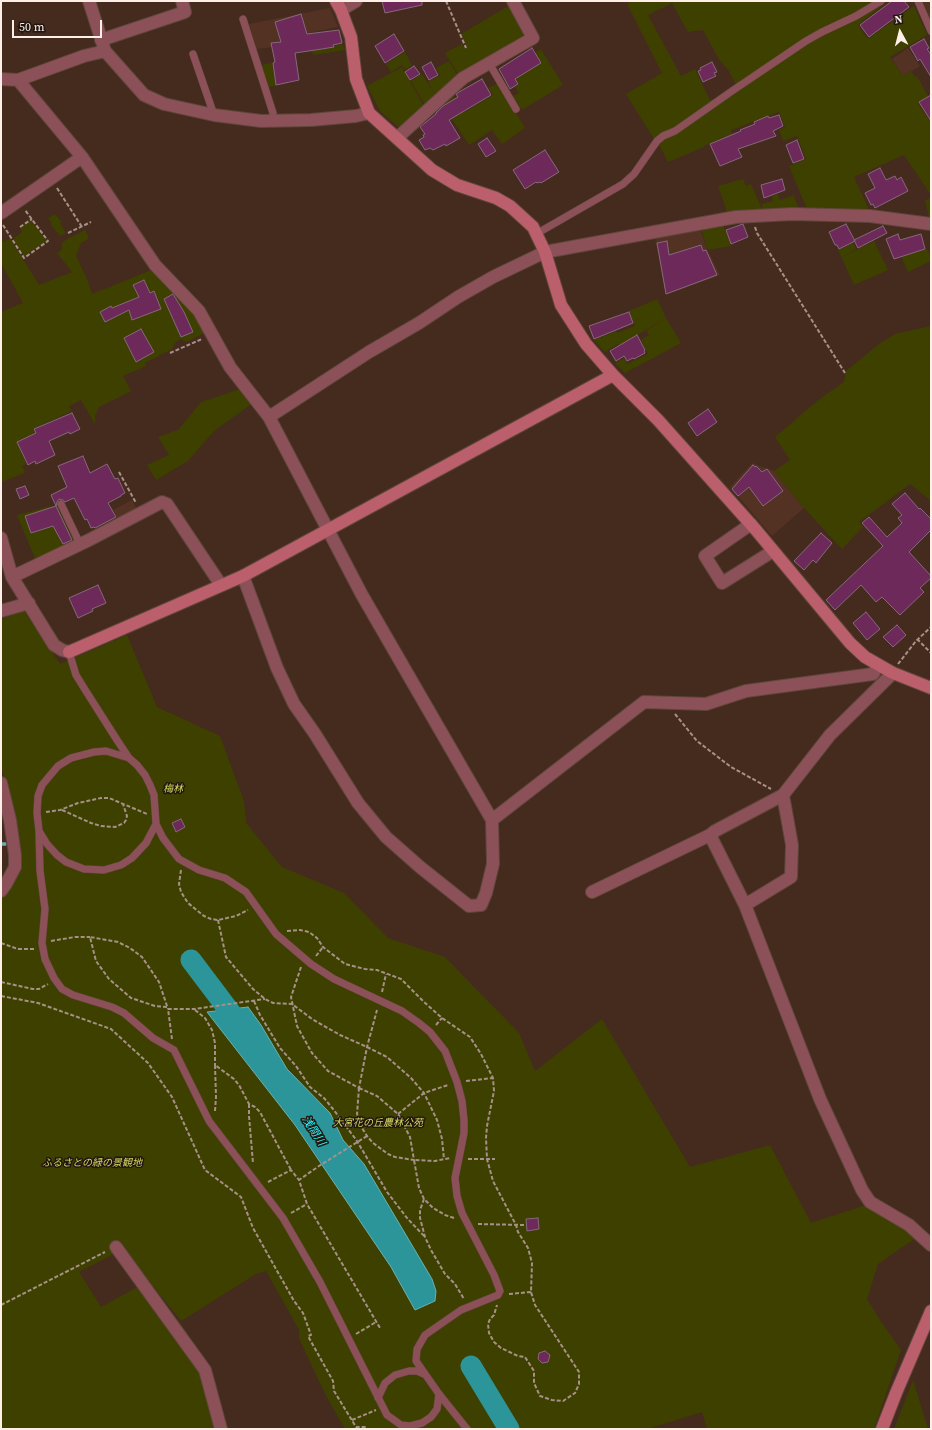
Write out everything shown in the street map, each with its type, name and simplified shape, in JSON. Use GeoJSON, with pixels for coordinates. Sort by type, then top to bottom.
{"type":"FeatureCollection","features":[{"type":"Feature","properties":{"kind":"street"},"geometry":{"type":"LineString","coordinates":[[89,1],[103,46],[144,95],[164,104],[231,118],[273,121],[311,120],[356,116],[369,113]]}},
{"type":"Feature","properties":{"kind":"street"},"geometry":{"type":"LineString","coordinates":[[1,79],[18,80],[84,56],[103,46],[185,12],[182,1]]}},
{"type":"Feature","properties":{"kind":"street"},"geometry":{"type":"LineString","coordinates":[[356,1],[338,5],[351,37],[356,79],[369,113],[432,170],[457,185],[496,198],[510,206],[533,227],[545,252],[561,305],[586,344],[658,420],[750,524],[850,643],[865,657],[893,674],[931,688]]}},
{"type":"Feature","properties":{"kind":"street"},"geometry":{"type":"LineString","coordinates":[[397,138],[464,78],[533,38],[513,1]]}},
{"type":"Feature","properties":{"kind":"street"},"geometry":{"type":"LineString","coordinates":[[18,80],[82,157],[151,260],[199,311],[230,367],[269,417],[362,595],[492,820],[493,864],[486,893],[481,905],[470,906],[420,867],[386,837],[358,803],[315,734],[294,704],[276,668],[243,576]]}},
{"type":"Feature","properties":{"kind":"street"},"geometry":{"type":"LineString","coordinates":[[1,213],[82,157]]}},
{"type":"Feature","properties":{"kind":"street"},"geometry":{"type":"LineString","coordinates":[[269,417],[375,348],[420,323],[458,297],[493,277],[545,252],[736,217],[792,214],[870,216],[931,224]]}},
{"type":"Feature","properties":{"kind":"street"},"geometry":{"type":"LineString","coordinates":[[1,538],[12,577],[54,645],[68,652],[243,576],[614,375]]}},
{"type":"Feature","properties":{"kind":"street"},"geometry":{"type":"LineString","coordinates":[[12,577],[162,502],[167,504],[221,585]]}},
{"type":"Feature","properties":{"kind":"street"},"geometry":{"type":"LineString","coordinates":[[750,524],[705,556],[722,583],[773,551]]}},
{"type":"Feature","properties":{"kind":"street"},"geometry":{"type":"LineString","coordinates":[[1,611],[29,603]]}},
{"type":"Feature","properties":{"kind":"street"},"geometry":{"type":"LineString","coordinates":[[492,820],[644,702],[706,704],[746,691],[873,674],[878,665]]}},
{"type":"Feature","properties":{"kind":"street"},"geometry":{"type":"LineString","coordinates":[[592,892],[710,835],[783,795],[830,735],[893,674]]}},
{"type":"Feature","properties":{"kind":"street"},"geometry":{"type":"LineString","coordinates":[[1,783],[10,820],[15,855],[15,867],[1,891]]}},
{"type":"Feature","properties":{"kind":"street"},"geometry":{"type":"LineString","coordinates":[[745,905],[791,877],[792,845],[783,795]]}},
{"type":"Feature","properties":{"kind":"street"},"geometry":{"type":"LineString","coordinates":[[710,835],[745,905],[820,1099],[862,1190],[870,1202],[909,1225],[931,1246]]}},
{"type":"Feature","properties":{"kind":"street"},"geometry":{"type":"LineString","coordinates":[[116,1247],[205,1370],[222,1429]]}},
{"type":"Feature","properties":{"kind":"street"},"geometry":{"type":"LineString","coordinates":[[882,1429],[931,1311]]}},
{"type":"Feature","properties":{"kind":"lane"},"geometry":{"type":"LineString","coordinates":[[536,234],[623,184],[634,174],[657,141],[663,136],[675,131],[806,41],[856,16],[881,1]]}},
{"type":"Feature","properties":{"kind":"lane"},"geometry":{"type":"LineString","coordinates":[[918,1],[931,31]]}},
{"type":"Feature","properties":{"kind":"lane"},"geometry":{"type":"LineString","coordinates":[[243,19],[273,113],[273,121]]}},
{"type":"Feature","properties":{"kind":"lane"},"geometry":{"type":"LineString","coordinates":[[193,54],[214,115]]}},
{"type":"Feature","properties":{"kind":"lane"},"geometry":{"type":"LineString","coordinates":[[489,63],[516,108]]}},
{"type":"Feature","properties":{"kind":"lane"},"geometry":{"type":"LineString","coordinates":[[61,504],[80,544]]}},
{"type":"Feature","properties":{"kind":"lane"},"geometry":{"type":"LineString","coordinates":[[68,652],[80,682],[129,758],[137,765],[150,785],[154,795],[156,824],[163,838],[179,859],[199,870],[225,878],[246,892],[276,934],[309,962],[334,979],[402,1011],[419,1022],[430,1032],[445,1051],[457,1082],[462,1101],[464,1120],[464,1133],[455,1178],[457,1196],[462,1213],[494,1275],[500,1291],[498,1295],[468,1307],[424,1335],[417,1349],[416,1361],[438,1394],[467,1429]]}},
{"type":"Feature","properties":{"kind":"lane"},"geometry":{"type":"LineString","coordinates":[[129,758],[106,751],[94,752],[71,758],[58,766],[42,785],[38,796],[37,813],[40,831],[40,871],[45,909],[43,945],[48,966],[62,989],[73,995],[124,1012],[153,1038],[174,1050],[209,1121],[283,1218],[320,1282],[387,1415],[401,1425],[410,1426],[422,1423],[431,1417],[437,1409],[438,1394]]}},
{"type":"Feature","properties":{"kind":"lane"},"geometry":{"type":"LineString","coordinates":[[40,831],[47,844],[66,862],[84,869],[104,870],[121,865],[132,858],[146,843],[156,824]]}},
{"type":"Feature","properties":{"kind":"lane"},"geometry":{"type":"LineString","coordinates":[[378,1398],[385,1383],[395,1375],[409,1371],[417,1371],[424,1374]]}},
{"type":"Feature","properties":{"kind":"path"},"geometry":{"type":"LineString","coordinates":[[446,1],[466,48]]}},
{"type":"Feature","properties":{"kind":"path"},"geometry":{"type":"LineString","coordinates":[[51,179],[82,226]]}},
{"type":"Feature","properties":{"kind":"path"},"geometry":{"type":"LineString","coordinates":[[1,222],[24,258],[48,241],[20,200]]}},
{"type":"Feature","properties":{"kind":"path"},"geometry":{"type":"LineString","coordinates":[[751,216],[757,233],[845,374]]}},
{"type":"Feature","properties":{"kind":"path"},"geometry":{"type":"LineString","coordinates":[[20,227],[32,219]]}},
{"type":"Feature","properties":{"kind":"path"},"geometry":{"type":"LineString","coordinates":[[68,233],[91,222]]}},
{"type":"Feature","properties":{"kind":"path"},"geometry":{"type":"LineString","coordinates":[[170,353],[212,334]]}},
{"type":"Feature","properties":{"kind":"path"},"geometry":{"type":"LineString","coordinates":[[119,472],[142,512]]}},
{"type":"Feature","properties":{"kind":"path"},"geometry":{"type":"LineString","coordinates":[[893,674],[902,658],[918,639],[931,627]]}},
{"type":"Feature","properties":{"kind":"path"},"geometry":{"type":"LineString","coordinates":[[918,639],[931,653]]}},
{"type":"Feature","properties":{"kind":"path"},"geometry":{"type":"LineString","coordinates":[[665,702],[697,741],[731,767],[783,795]]}},
{"type":"Feature","properties":{"kind":"path"},"geometry":{"type":"LineString","coordinates":[[37,813],[60,810],[78,803],[109,798],[156,816]]}},
{"type":"Feature","properties":{"kind":"path"},"geometry":{"type":"LineString","coordinates":[[60,810],[90,823],[115,828],[124,823],[126,820],[127,816],[123,804]]}},
{"type":"Feature","properties":{"kind":"path"},"geometry":{"type":"LineString","coordinates":[[179,859],[181,869],[178,884],[184,898],[204,916],[218,920],[244,913],[255,905]]}},
{"type":"Feature","properties":{"kind":"path"},"geometry":{"type":"LineString","coordinates":[[218,920],[226,957],[254,989],[265,999],[273,1003],[292,1004],[312,1019],[340,1035],[387,1057],[411,1078],[424,1093],[437,1120],[442,1139],[444,1159]]}},
{"type":"Feature","properties":{"kind":"path"},"geometry":{"type":"LineString","coordinates":[[276,934],[300,930],[309,932],[317,938],[323,947],[345,964],[376,970],[401,979],[442,1018],[470,1037],[481,1054],[493,1078],[494,1091],[488,1115],[486,1138],[487,1159],[495,1184],[516,1225],[518,1232],[528,1248],[532,1263],[531,1292],[535,1305],[541,1317],[579,1372],[579,1384],[575,1393],[563,1401],[552,1400],[540,1396],[534,1383],[534,1371],[525,1357],[518,1356],[501,1348],[494,1342],[489,1334],[488,1324],[496,1310],[498,1295],[531,1292]]}},
{"type":"Feature","properties":{"kind":"path"},"geometry":{"type":"LineString","coordinates":[[1,943],[23,950],[75,936],[118,942],[130,948],[142,957],[159,982],[167,1008],[174,1050]]}},
{"type":"Feature","properties":{"kind":"path"},"geometry":{"type":"LineString","coordinates":[[90,937],[96,961],[109,979],[131,998],[154,1006],[194,1009],[265,999]]}},
{"type":"Feature","properties":{"kind":"path"},"geometry":{"type":"LineString","coordinates":[[323,947],[301,968],[293,989],[291,997],[297,1026],[319,1061],[328,1071],[377,1096],[398,1114],[410,1137],[419,1188],[424,1199]]}},
{"type":"Feature","properties":{"kind":"path"},"geometry":{"type":"LineString","coordinates":[[386,974],[367,1047],[359,1088],[357,1114],[362,1128],[373,1143],[388,1154],[395,1157],[435,1161],[444,1159],[495,1159]]}},
{"type":"Feature","properties":{"kind":"path"},"geometry":{"type":"LineString","coordinates":[[1,982],[39,989],[55,979]]}},
{"type":"Feature","properties":{"kind":"path"},"geometry":{"type":"LineString","coordinates":[[1,996],[38,1003],[111,1028],[148,1063],[172,1097],[205,1170],[241,1197],[253,1228],[294,1301],[304,1313],[312,1335],[308,1336],[333,1381],[334,1391],[356,1427],[366,1427],[367,1429]]}},
{"type":"Feature","properties":{"kind":"path"},"geometry":{"type":"LineString","coordinates":[[254,1001],[280,1048],[296,1066],[310,1087],[324,1098],[357,1141],[387,1192],[407,1218],[425,1237]]}},
{"type":"Feature","properties":{"kind":"path"},"geometry":{"type":"LineString","coordinates":[[194,1009],[205,1018],[212,1030],[215,1043],[216,1108],[209,1121]]}},
{"type":"Feature","properties":{"kind":"path"},"geometry":{"type":"LineString","coordinates":[[215,1065],[234,1079],[249,1104],[252,1162],[250,1174]]}},
{"type":"Feature","properties":{"kind":"path"},"geometry":{"type":"LineString","coordinates":[[398,1114],[424,1093],[457,1082],[493,1078]]}},
{"type":"Feature","properties":{"kind":"path"},"geometry":{"type":"LineString","coordinates":[[249,1104],[260,1112],[291,1170],[299,1180],[307,1204],[380,1328]]}},
{"type":"Feature","properties":{"kind":"path"},"geometry":{"type":"LineString","coordinates":[[299,1180],[357,1141],[367,1136]]}},
{"type":"Feature","properties":{"kind":"path"},"geometry":{"type":"LineString","coordinates":[[260,1186],[291,1170]]}},
{"type":"Feature","properties":{"kind":"path"},"geometry":{"type":"LineString","coordinates":[[283,1218],[307,1204]]}},
{"type":"Feature","properties":{"kind":"path"},"geometry":{"type":"LineString","coordinates":[[422,1204],[420,1218],[425,1237],[445,1274],[460,1292],[468,1307]]}},
{"type":"Feature","properties":{"kind":"path"},"geometry":{"type":"LineString","coordinates":[[1,1305],[116,1247]]}},
{"type":"Feature","properties":{"kind":"path"},"geometry":{"type":"LineString","coordinates":[[349,1338],[376,1322]]}},
{"type":"Feature","properties":{"kind":"path"},"geometry":{"type":"LineString","coordinates":[[352,1420],[382,1407]]}},
{"type":"Feature","properties":{"kind":"shaded area"},"geometry":{"type":"Polygon","coordinates":[[[923,1],[931,1],[931,23],[923,1]]]}},
{"type":"Feature","properties":{"kind":"shaded area"},"geometry":{"type":"Polygon","coordinates":[[[330,8],[338,27],[308,33],[308,36],[282,46],[257,49],[249,24],[330,8]]]}},
{"type":"Feature","properties":{"kind":"shaded area"},"geometry":{"type":"Polygon","coordinates":[[[908,48],[920,66],[903,76],[892,59],[908,48]]]}},
{"type":"Feature","properties":{"kind":"shaded area"},"geometry":{"type":"Polygon","coordinates":[[[700,229],[708,251],[720,275],[666,295],[655,238],[700,229]]]}},
{"type":"Feature","properties":{"kind":"shaded area"},"geometry":{"type":"Polygon","coordinates":[[[752,463],[774,471],[804,508],[772,536],[730,487],[752,463]]]}},
{"type":"Feature","properties":{"kind":"shaded area"},"geometry":{"type":"Polygon","coordinates":[[[132,500],[137,510],[119,520],[113,510],[132,500]]]}},
{"type":"Feature","properties":{"kind":"green space"},"geometry":{"type":"Polygon","coordinates":[[[629,1],[888,1],[858,25],[867,38],[869,38],[914,6],[927,35],[890,57],[903,76],[911,71],[915,77],[917,76],[928,96],[918,103],[931,123],[931,195],[904,155],[854,177],[870,212],[807,209],[789,166],[806,159],[797,136],[783,141],[779,130],[785,127],[779,112],[731,130],[732,134],[668,162],[660,146],[657,146],[626,94],[662,73],[628,6],[629,1]],[[672,3],[648,15],[681,76],[695,69],[710,100],[716,98],[736,85],[729,71],[718,58],[703,30],[688,32],[672,3]]]}},
{"type":"Feature","properties":{"kind":"green space"},"geometry":{"type":"Polygon","coordinates":[[[510,5],[524,31],[523,36],[459,75],[445,53],[462,44],[465,49],[467,48],[461,34],[510,5]]]}},
{"type":"Feature","properties":{"kind":"green space"},"geometry":{"type":"Polygon","coordinates":[[[317,36],[320,50],[343,44],[345,50],[313,55],[310,43],[317,36]]]}},
{"type":"Feature","properties":{"kind":"green space"},"geometry":{"type":"Polygon","coordinates":[[[541,49],[563,85],[522,110],[513,96],[519,93],[515,87],[519,84],[516,79],[541,63],[535,53],[541,49]]]}},
{"type":"Feature","properties":{"kind":"green space"},"geometry":{"type":"Polygon","coordinates":[[[405,52],[412,65],[405,70],[402,65],[391,72],[386,64],[405,52]]]}},
{"type":"Feature","properties":{"kind":"green space"},"geometry":{"type":"Polygon","coordinates":[[[449,61],[458,76],[425,105],[411,81],[422,74],[434,93],[428,82],[440,75],[436,68],[449,61]]]}},
{"type":"Feature","properties":{"kind":"green space"},"geometry":{"type":"Polygon","coordinates":[[[272,63],[276,86],[269,87],[262,65],[272,63]]]}},
{"type":"Feature","properties":{"kind":"green space"},"geometry":{"type":"Polygon","coordinates":[[[402,67],[424,106],[401,126],[397,126],[380,111],[367,86],[402,67]]]}},
{"type":"Feature","properties":{"kind":"green space"},"geometry":{"type":"Polygon","coordinates":[[[498,83],[525,128],[502,144],[492,130],[469,145],[443,105],[453,96],[462,111],[464,110],[465,112],[493,95],[488,88],[498,83]]]}},
{"type":"Feature","properties":{"kind":"green space"},"geometry":{"type":"Polygon","coordinates":[[[743,179],[746,186],[751,184],[762,209],[728,214],[718,186],[743,179]]]}},
{"type":"Feature","properties":{"kind":"green space"},"geometry":{"type":"Polygon","coordinates":[[[778,194],[780,200],[794,195],[799,210],[763,210],[762,204],[773,201],[772,196],[778,194]]]}},
{"type":"Feature","properties":{"kind":"green space"},"geometry":{"type":"Polygon","coordinates":[[[931,198],[931,217],[929,218],[925,200],[931,198]]]}},
{"type":"Feature","properties":{"kind":"green space"},"geometry":{"type":"Polygon","coordinates":[[[55,214],[62,222],[60,223],[66,233],[60,236],[51,225],[52,224],[48,218],[55,214]]]}},
{"type":"Feature","properties":{"kind":"green space"},"geometry":{"type":"Polygon","coordinates":[[[31,220],[47,241],[24,256],[13,239],[22,232],[20,228],[31,220]]]}},
{"type":"Feature","properties":{"kind":"green space"},"geometry":{"type":"Polygon","coordinates":[[[723,225],[731,246],[708,250],[701,229],[723,225]]]}},
{"type":"Feature","properties":{"kind":"green space"},"geometry":{"type":"Polygon","coordinates":[[[85,230],[89,238],[81,243],[76,256],[87,279],[92,294],[154,269],[196,313],[205,333],[186,342],[181,339],[175,343],[172,349],[145,363],[146,366],[123,376],[131,391],[99,407],[95,416],[95,424],[81,400],[69,406],[72,411],[33,429],[35,433],[17,441],[26,464],[22,466],[25,473],[1,482],[1,312],[23,303],[1,263],[1,238],[4,242],[10,238],[39,285],[72,272],[57,253],[62,250],[62,243],[85,230]]]}},
{"type":"Feature","properties":{"kind":"green space"},"geometry":{"type":"Polygon","coordinates":[[[874,241],[888,270],[854,285],[838,250],[853,243],[856,249],[846,255],[874,241]]]}},
{"type":"Feature","properties":{"kind":"green space"},"geometry":{"type":"Polygon","coordinates":[[[927,249],[931,257],[931,261],[908,272],[901,256],[927,249]]]}},
{"type":"Feature","properties":{"kind":"green space"},"geometry":{"type":"Polygon","coordinates":[[[657,299],[666,318],[619,346],[618,344],[605,352],[594,340],[616,331],[617,333],[635,326],[629,311],[657,299]]]}},
{"type":"Feature","properties":{"kind":"green space"},"geometry":{"type":"Polygon","coordinates":[[[666,318],[681,343],[625,373],[615,363],[624,358],[627,364],[648,354],[641,340],[649,335],[646,331],[666,318]]]}},
{"type":"Feature","properties":{"kind":"green space"},"geometry":{"type":"Polygon","coordinates":[[[931,326],[931,501],[910,484],[859,522],[863,527],[842,549],[804,508],[774,471],[790,460],[775,437],[817,401],[844,382],[846,371],[879,344],[895,334],[931,326]]]}},
{"type":"Feature","properties":{"kind":"green space"},"geometry":{"type":"Polygon","coordinates":[[[240,389],[253,403],[214,431],[188,461],[156,480],[147,465],[169,455],[158,437],[178,430],[201,402],[240,389]]]}},
{"type":"Feature","properties":{"kind":"green space"},"geometry":{"type":"Polygon","coordinates":[[[51,506],[58,507],[74,541],[36,561],[17,515],[51,506]]]}},
{"type":"Feature","properties":{"kind":"green space"},"geometry":{"type":"Polygon","coordinates":[[[24,611],[60,664],[127,635],[157,707],[220,736],[244,801],[246,823],[282,867],[344,893],[388,938],[445,957],[519,1033],[535,1071],[602,1019],[690,1167],[770,1145],[811,1223],[866,1205],[917,1237],[878,1264],[867,1299],[901,1350],[874,1429],[707,1429],[702,1412],[647,1429],[345,1429],[325,1394],[299,1338],[299,1330],[266,1271],[256,1274],[181,1321],[123,1249],[79,1272],[101,1307],[143,1284],[205,1370],[222,1429],[1,1429],[1,899],[18,871],[18,839],[1,765],[1,619],[24,611]]]}},
{"type":"Feature","properties":{"kind":"green space"},"geometry":{"type":"Polygon","coordinates":[[[913,1380],[928,1429],[894,1429],[913,1380]]]}},
{"type":"Feature","properties":{"kind":"water"},"geometry":{"type":"Polygon","coordinates":[[[248,1007],[261,1025],[287,1069],[330,1113],[343,1140],[364,1164],[432,1279],[436,1291],[435,1301],[415,1310],[391,1267],[295,1125],[207,1012],[248,1007]]]}},
{"type":"Feature","properties":{"kind":"building"},"geometry":{"type":"Polygon","coordinates":[[[382,1],[422,1],[422,5],[385,13],[382,1]]]}},
{"type":"Feature","properties":{"kind":"building"},"geometry":{"type":"Polygon","coordinates":[[[892,1],[904,1],[909,7],[869,37],[860,25],[892,1]]]}},
{"type":"Feature","properties":{"kind":"building"},"geometry":{"type":"Polygon","coordinates":[[[301,14],[307,34],[339,30],[342,43],[333,45],[334,47],[295,53],[299,80],[276,85],[273,63],[275,62],[271,43],[281,42],[275,22],[301,14]]]}},
{"type":"Feature","properties":{"kind":"building"},"geometry":{"type":"Polygon","coordinates":[[[394,34],[404,51],[385,63],[375,46],[394,34]]]}},
{"type":"Feature","properties":{"kind":"building"},"geometry":{"type":"Polygon","coordinates":[[[924,39],[929,48],[927,49],[931,55],[931,77],[920,59],[918,61],[910,47],[924,39]]]}},
{"type":"Feature","properties":{"kind":"building"},"geometry":{"type":"Polygon","coordinates":[[[532,48],[541,63],[515,79],[518,84],[510,89],[499,69],[532,48]]]}},
{"type":"Feature","properties":{"kind":"building"},"geometry":{"type":"Polygon","coordinates":[[[431,62],[438,75],[429,80],[422,67],[431,62]]]}},
{"type":"Feature","properties":{"kind":"building"},"geometry":{"type":"Polygon","coordinates":[[[712,62],[717,72],[714,73],[716,76],[703,82],[698,71],[701,70],[700,68],[712,62]]]}},
{"type":"Feature","properties":{"kind":"building"},"geometry":{"type":"Polygon","coordinates":[[[414,66],[420,74],[410,80],[405,72],[414,66]]]}},
{"type":"Feature","properties":{"kind":"building"},"geometry":{"type":"Polygon","coordinates":[[[482,79],[491,95],[449,120],[460,138],[446,146],[445,144],[433,150],[430,148],[425,150],[419,140],[424,137],[423,135],[425,134],[420,127],[443,106],[458,97],[456,94],[482,79]]]}},
{"type":"Feature","properties":{"kind":"building"},"geometry":{"type":"Polygon","coordinates":[[[931,95],[931,121],[919,102],[931,95]]]}},
{"type":"Feature","properties":{"kind":"building"},"geometry":{"type":"Polygon","coordinates":[[[779,115],[783,126],[773,131],[776,136],[738,149],[742,157],[720,166],[710,144],[741,131],[740,130],[755,124],[754,122],[768,116],[769,118],[779,115]]]}},
{"type":"Feature","properties":{"kind":"building"},"geometry":{"type":"Polygon","coordinates":[[[487,138],[496,151],[486,157],[478,144],[487,138]]]}},
{"type":"Feature","properties":{"kind":"building"},"geometry":{"type":"Polygon","coordinates":[[[797,140],[804,159],[793,163],[786,145],[797,140]]]}},
{"type":"Feature","properties":{"kind":"building"},"geometry":{"type":"Polygon","coordinates":[[[545,150],[559,172],[541,183],[536,182],[525,189],[513,170],[545,150]]]}},
{"type":"Feature","properties":{"kind":"building"},"geometry":{"type":"Polygon","coordinates":[[[880,168],[886,180],[895,176],[897,180],[901,177],[908,191],[875,208],[873,204],[871,205],[865,193],[875,188],[868,174],[880,168]]]}},
{"type":"Feature","properties":{"kind":"building"},"geometry":{"type":"Polygon","coordinates":[[[782,179],[785,190],[764,198],[761,185],[782,179]]]}},
{"type":"Feature","properties":{"kind":"building"},"geometry":{"type":"Polygon","coordinates":[[[743,224],[748,237],[731,244],[726,230],[743,224]]]}},
{"type":"Feature","properties":{"kind":"building"},"geometry":{"type":"Polygon","coordinates":[[[846,224],[855,241],[839,249],[837,245],[835,245],[829,232],[846,224]]]}},
{"type":"Feature","properties":{"kind":"building"},"geometry":{"type":"Polygon","coordinates":[[[883,226],[887,233],[858,248],[854,240],[883,226]]]}},
{"type":"Feature","properties":{"kind":"building"},"geometry":{"type":"Polygon","coordinates":[[[898,234],[900,240],[921,234],[925,249],[894,259],[886,239],[898,234]]]}},
{"type":"Feature","properties":{"kind":"building"},"geometry":{"type":"Polygon","coordinates":[[[667,241],[669,255],[701,245],[703,251],[706,250],[717,275],[666,294],[657,243],[667,241]]]}},
{"type":"Feature","properties":{"kind":"building"},"geometry":{"type":"Polygon","coordinates":[[[144,280],[150,293],[154,291],[161,309],[132,320],[129,310],[105,322],[100,312],[111,306],[112,308],[139,297],[133,285],[144,280]]]}},
{"type":"Feature","properties":{"kind":"building"},"geometry":{"type":"Polygon","coordinates":[[[173,294],[184,312],[193,332],[181,337],[164,299],[173,294]]]}},
{"type":"Feature","properties":{"kind":"building"},"geometry":{"type":"Polygon","coordinates":[[[629,312],[633,323],[594,339],[589,326],[629,312]]]}},
{"type":"Feature","properties":{"kind":"building"},"geometry":{"type":"Polygon","coordinates":[[[141,329],[154,352],[136,362],[124,338],[141,329]]]}},
{"type":"Feature","properties":{"kind":"building"},"geometry":{"type":"Polygon","coordinates":[[[637,335],[645,350],[645,353],[627,361],[624,356],[616,361],[610,351],[637,335]]]}},
{"type":"Feature","properties":{"kind":"building"},"geometry":{"type":"Polygon","coordinates":[[[708,409],[717,422],[697,436],[688,423],[708,409]]]}},
{"type":"Feature","properties":{"kind":"building"},"geometry":{"type":"Polygon","coordinates":[[[72,413],[80,429],[49,441],[55,455],[36,464],[35,461],[28,465],[17,442],[36,433],[34,429],[72,413]]]}},
{"type":"Feature","properties":{"kind":"building"},"geometry":{"type":"Polygon","coordinates":[[[83,456],[90,473],[107,464],[115,479],[118,478],[125,493],[108,503],[116,517],[95,528],[91,528],[87,519],[85,520],[74,498],[65,502],[59,499],[56,506],[51,495],[67,487],[58,466],[83,456]]]}},
{"type":"Feature","properties":{"kind":"building"},"geometry":{"type":"Polygon","coordinates":[[[753,465],[762,472],[767,469],[783,491],[763,506],[749,487],[738,496],[732,489],[753,465]]]}},
{"type":"Feature","properties":{"kind":"building"},"geometry":{"type":"Polygon","coordinates":[[[25,486],[29,495],[20,499],[16,489],[25,486]]]}},
{"type":"Feature","properties":{"kind":"building"},"geometry":{"type":"Polygon","coordinates":[[[905,493],[919,509],[920,508],[931,519],[931,530],[909,552],[931,576],[931,578],[920,588],[924,592],[900,615],[882,597],[876,602],[861,585],[835,610],[826,600],[883,546],[862,523],[869,517],[887,537],[902,523],[898,518],[902,515],[892,504],[905,493]]]}},
{"type":"Feature","properties":{"kind":"building"},"geometry":{"type":"Polygon","coordinates":[[[56,506],[72,540],[63,544],[53,526],[31,533],[25,516],[56,506]]]}},
{"type":"Feature","properties":{"kind":"building"},"geometry":{"type":"Polygon","coordinates":[[[821,533],[832,543],[816,563],[813,560],[804,570],[794,561],[821,533]]]}},
{"type":"Feature","properties":{"kind":"building"},"geometry":{"type":"Polygon","coordinates":[[[98,585],[106,603],[92,609],[93,611],[78,618],[69,598],[98,585]]]}},
{"type":"Feature","properties":{"kind":"building"},"geometry":{"type":"Polygon","coordinates":[[[866,612],[880,629],[867,640],[853,623],[866,612]]]}},
{"type":"Feature","properties":{"kind":"building"},"geometry":{"type":"Polygon","coordinates":[[[897,625],[906,635],[893,647],[883,637],[897,625]]]}},
{"type":"Feature","properties":{"kind":"building"},"geometry":{"type":"Polygon","coordinates":[[[181,819],[185,827],[176,832],[172,823],[181,819]]]}},
{"type":"Feature","properties":{"kind":"building"},"geometry":{"type":"Polygon","coordinates":[[[538,1218],[539,1229],[527,1231],[526,1219],[538,1218]]]}},
{"type":"Feature","properties":{"kind":"building"},"geometry":{"type":"Polygon","coordinates":[[[545,1351],[550,1355],[548,1362],[542,1363],[538,1359],[539,1353],[545,1351]]]}},
{"type":"Feature","properties":{"kind":"waterway","name":"浅間川"},"geometry":{"type":"LineString","coordinates":[[191,960],[246,1033]]}},
{"type":"Feature","properties":{"kind":"waterway","name":"浅間川"},"geometry":{"type":"LineString","coordinates":[[471,1366],[509,1429]]}},
{"type":"Feature","properties":{"kind":"park label","name":"梅林"},"geometry":{"type":"Point","coordinates":[173,789]}},
{"type":"Feature","properties":{"kind":"park label","name":"大宮花の丘農林公苑"},"geometry":{"type":"Point","coordinates":[378,1123]}},
{"type":"Feature","properties":{"kind":"park label","name":"ふるさとの緑の景観地"},"geometry":{"type":"Point","coordinates":[92,1163]}}]}
